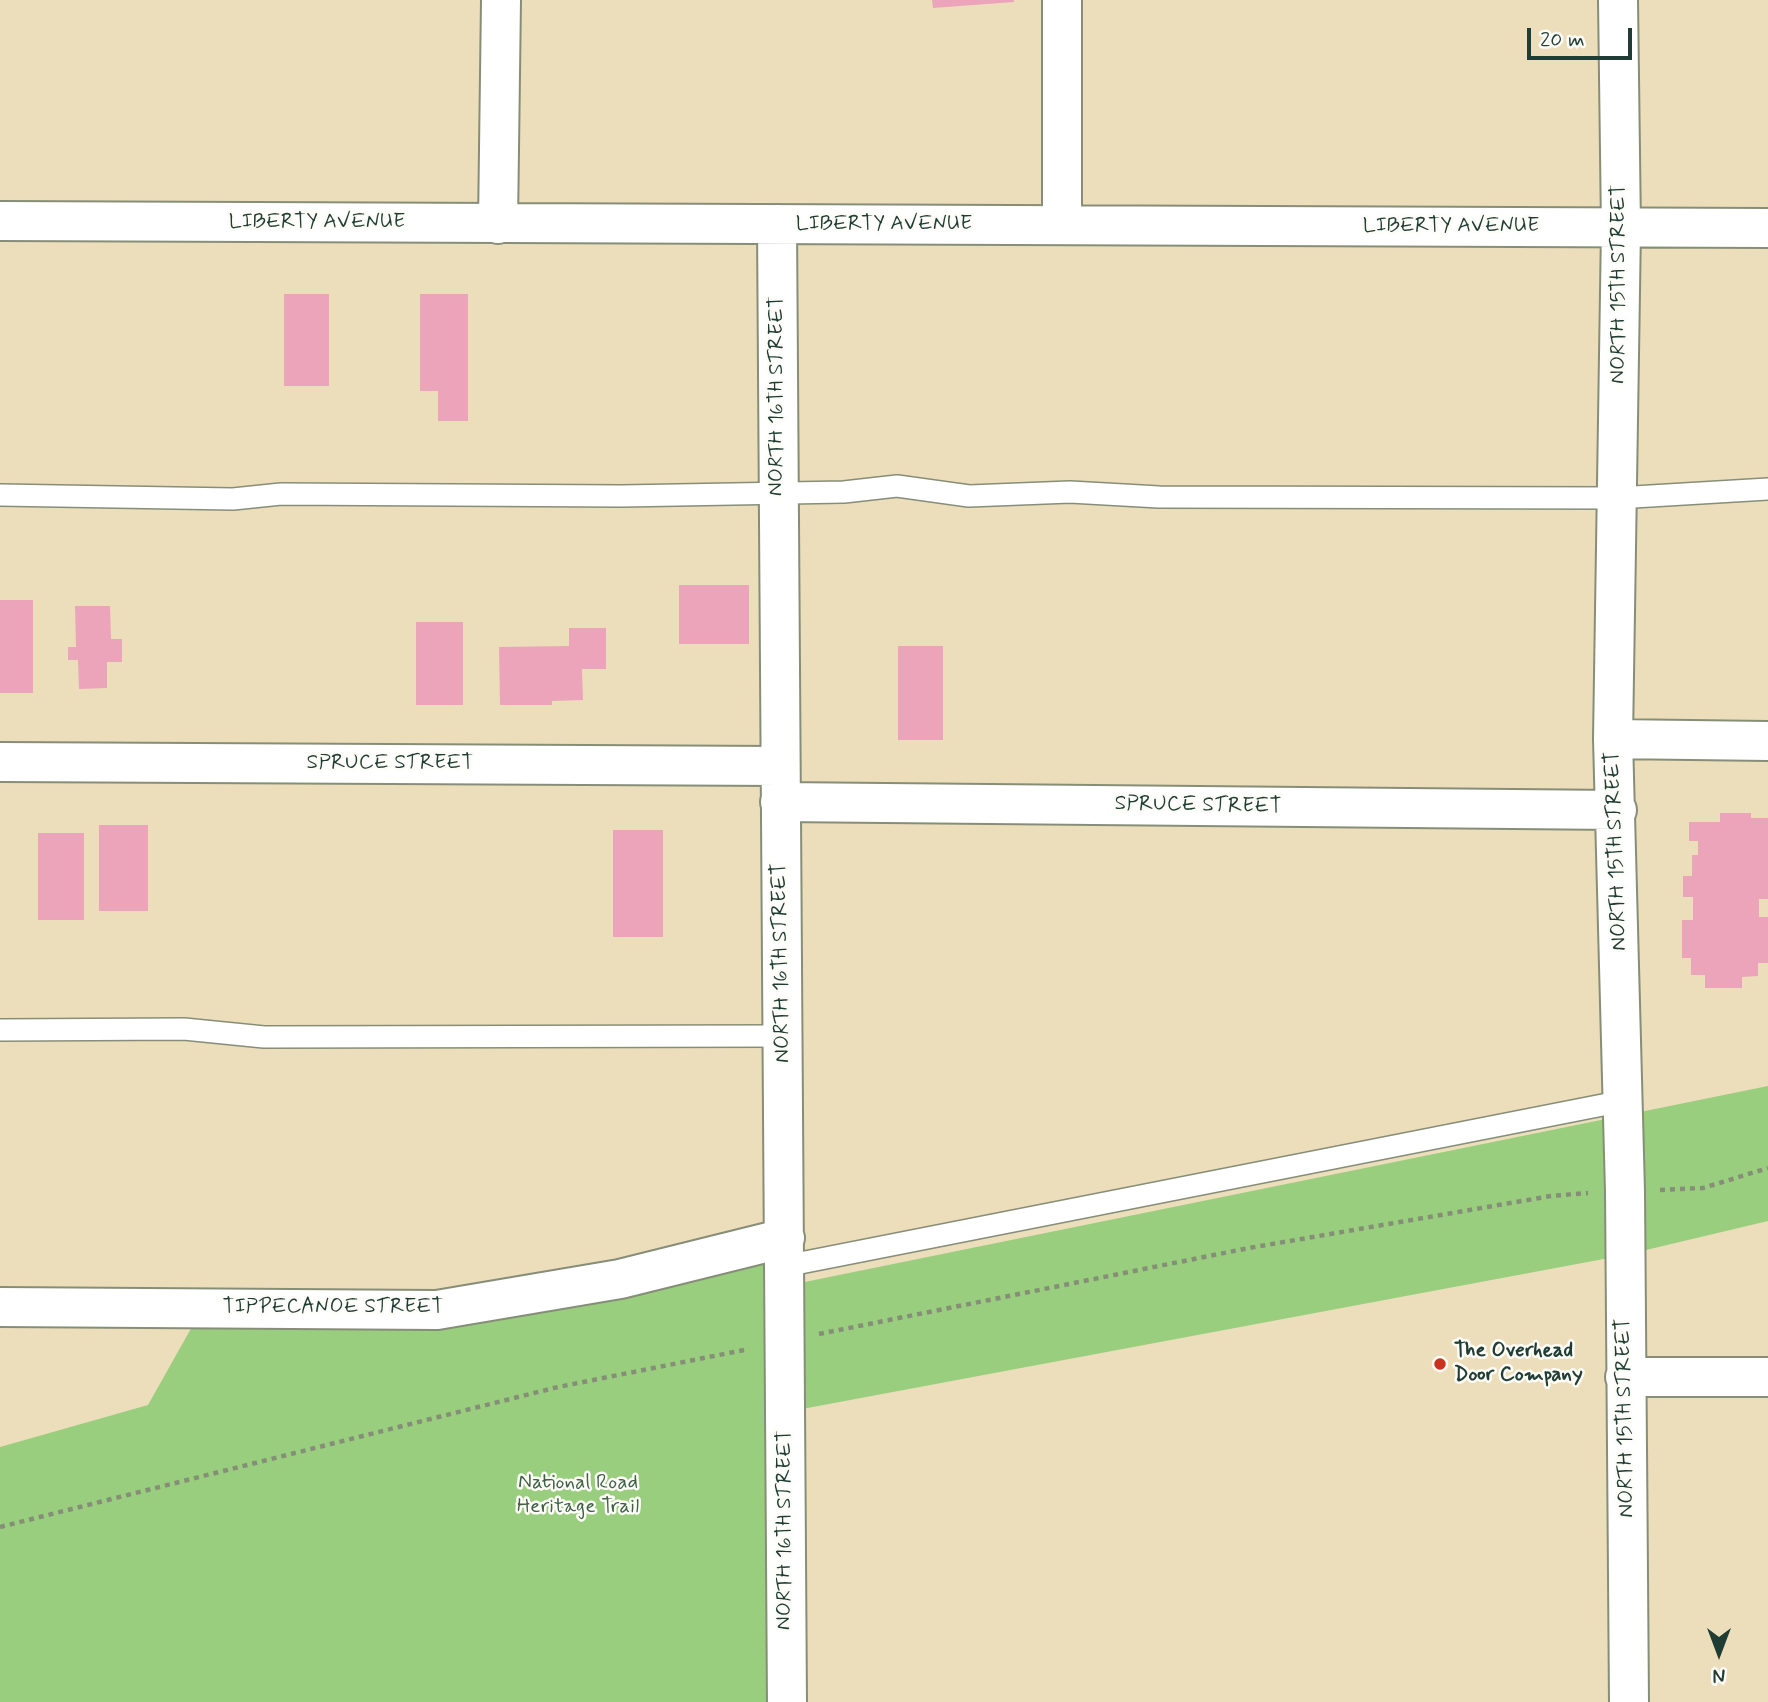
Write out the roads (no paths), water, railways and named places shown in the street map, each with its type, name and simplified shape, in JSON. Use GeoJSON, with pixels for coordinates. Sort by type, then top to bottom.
{"type":"FeatureCollection","features":[{"type":"Feature","properties":{"kind":"street"},"geometry":{"type":"LineString","coordinates":[[498,224],[501,0]]}},
{"type":"Feature","properties":{"kind":"street"},"geometry":{"type":"LineString","coordinates":[[1062,0],[1062,225]]}},
{"type":"Feature","properties":{"kind":"street","name":"NORTH 15TH STREET"},"geometry":{"type":"LineString","coordinates":[[1618,0],[1621,228],[1613,739],[1623,1101],[1629,1702]]}},
{"type":"Feature","properties":{"kind":"street","name":"LIBERTY AVENUE"},"geometry":{"type":"LineString","coordinates":[[0,222],[1768,228]]}},
{"type":"Feature","properties":{"kind":"street","name":"NORTH 16TH STREET"},"geometry":{"type":"LineString","coordinates":[[777,224],[788,1702]]}},
{"type":"Feature","properties":{"kind":"street"},"geometry":{"type":"LineString","coordinates":[[1613,739],[1768,741]]}},
{"type":"Feature","properties":{"kind":"street","name":"SPRUCE STREET"},"geometry":{"type":"LineString","coordinates":[[0,762],[1617,810]]}},
{"type":"Feature","properties":{"kind":"street","name":"TIPPECANOE STREET"},"geometry":{"type":"LineString","coordinates":[[0,1307],[437,1310],[785,1252]]}},
{"type":"Feature","properties":{"kind":"street"},"geometry":{"type":"LineString","coordinates":[[1625,1377],[1768,1377]]}},
{"type":"Feature","properties":{"kind":"lane"},"geometry":{"type":"LineString","coordinates":[[0,495],[233,499],[281,494],[622,496],[844,492],[897,486],[969,496],[1070,492],[1172,498],[1617,498],[1768,489]]}},
{"type":"Feature","properties":{"kind":"lane"},"geometry":{"type":"LineString","coordinates":[[0,1031],[184,1029],[264,1037],[783,1036]]}},
{"type":"Feature","properties":{"kind":"lane"},"geometry":{"type":"LineString","coordinates":[[785,1252],[1623,1101]]}},
{"type":"Feature","properties":{"kind":"place","name":"The Overhead Door Company"},"geometry":{"type":"Point","coordinates":[1440,1364]}},
{"type":"Feature","properties":{"kind":"park label","name":"National Road Heritage Trail"},"geometry":{"type":"Point","coordinates":[578,1496]}}]}
